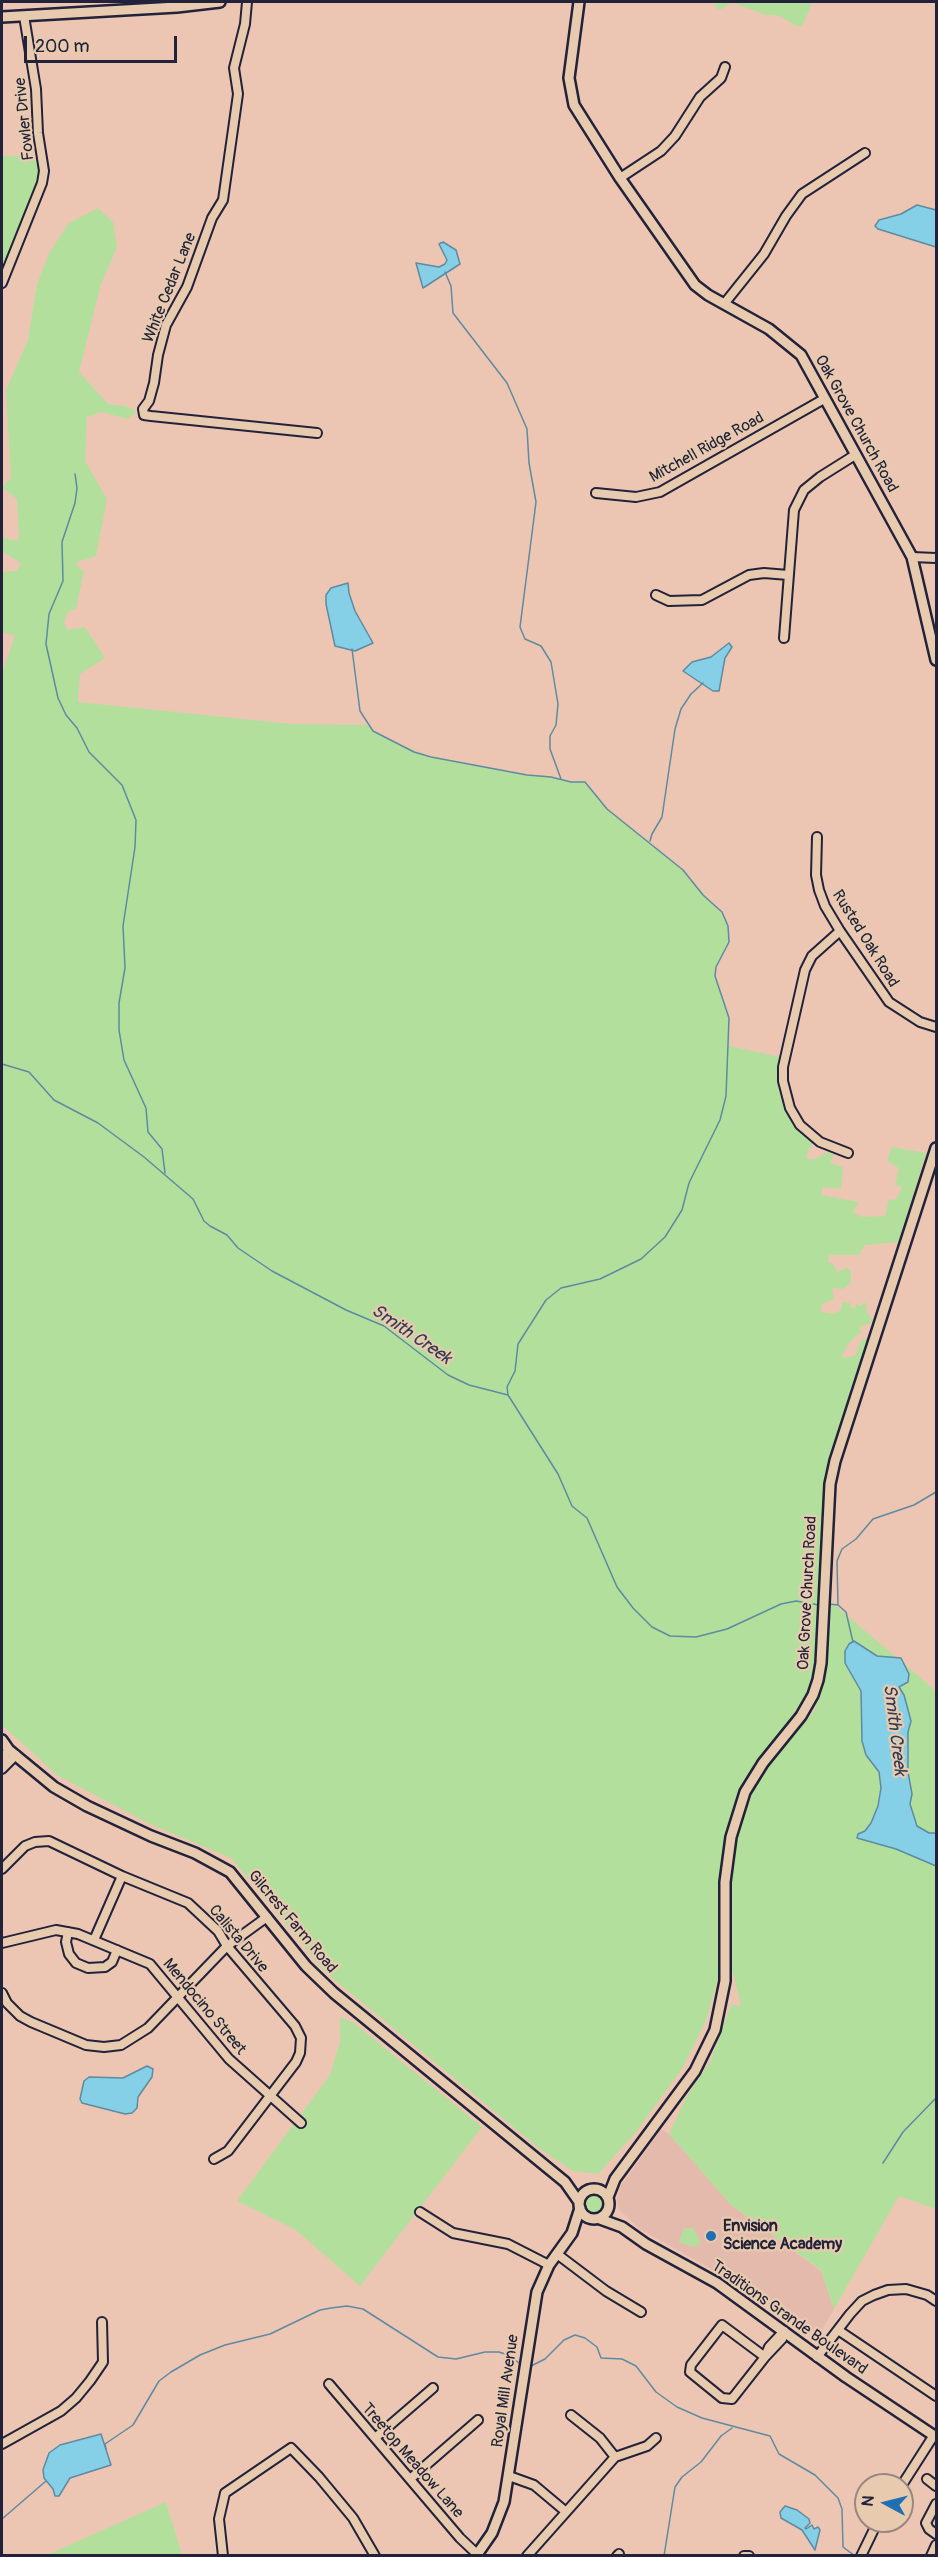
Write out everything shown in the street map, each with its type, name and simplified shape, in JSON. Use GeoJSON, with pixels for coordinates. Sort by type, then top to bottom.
{"type":"FeatureCollection","features":[{"type":"Feature","properties":{"kind":"main road"},"geometry":{"type":"LineString","coordinates":[[2,17],[177,7],[220,2]]}},
{"type":"Feature","properties":{"kind":"main road","name":"Oak Grove Church Road"},"geometry":{"type":"LineString","coordinates":[[579,2],[568,78],[570,94],[579,114],[620,178],[695,285],[769,330],[801,355],[912,557],[936,660]]}},
{"type":"Feature","properties":{"kind":"main road","name":"Oak Grove Church Road"},"geometry":{"type":"LineString","coordinates":[[608,2200],[615,2179],[695,2071],[707,2050],[717,2023],[725,1981],[725,1882],[730,1837],[746,1792],[763,1763],[801,1716],[813,1695],[818,1680],[822,1663],[830,1485],[835,1461],[936,1148]]}},
{"type":"Feature","properties":{"kind":"main road","name":"Gilcrest Farm Road"},"geometry":{"type":"LineString","coordinates":[[2,1740],[12,1753],[54,1787],[87,1806],[151,1836],[195,1853],[230,1872],[306,1966],[334,1993],[566,2182],[579,2205]]}},
{"type":"Feature","properties":{"kind":"main road","name":"Oak Grove Church Road"},"geometry":{"type":"LineString","coordinates":[[593,2189],[615,2179]]}},
{"type":"Feature","properties":{"kind":"main road","name":"Gilcrest Farm Road"},"geometry":{"type":"LineString","coordinates":[[566,2182],[593,2189]]}},
{"type":"Feature","properties":{"kind":"main road"},"geometry":{"type":"LineString","coordinates":[[593,2189],[602,2192],[608,2200],[607,2212],[597,2219],[585,2216],[579,2205],[583,2194],[593,2189]]}},
{"type":"Feature","properties":{"kind":"main road","name":"Traditions Grande Boulevard"},"geometry":{"type":"LineString","coordinates":[[608,2200],[622,2227]]}},
{"type":"Feature","properties":{"kind":"main road","name":"Royal Mill Avenue"},"geometry":{"type":"LineString","coordinates":[[477,2555],[492,2533],[501,2513],[509,2476],[537,2292],[549,2265],[572,2233],[579,2205]]}},
{"type":"Feature","properties":{"kind":"main road","name":"Traditions Grande Boulevard"},"geometry":{"type":"LineString","coordinates":[[597,2219],[622,2227],[646,2244],[717,2283],[817,2357],[935,2436]]}},
{"type":"Feature","properties":{"kind":"main road","name":"Royal Mill Avenue"},"geometry":{"type":"LineString","coordinates":[[572,2233],[597,2219]]}},
{"type":"Feature","properties":{"kind":"street","name":"White Cedar Lane"},"geometry":{"type":"LineString","coordinates":[[247,2],[245,24],[234,68],[238,94],[223,200],[212,218],[187,287],[166,325],[154,383],[149,401],[143,409],[144,415],[151,416],[317,433]]}},
{"type":"Feature","properties":{"kind":"street","name":"Fowler Drive"},"geometry":{"type":"LineString","coordinates":[[2,283],[42,183],[44,171],[38,133],[36,89],[24,16]]}},
{"type":"Feature","properties":{"kind":"street"},"geometry":{"type":"LineString","coordinates":[[620,178],[661,151],[675,136],[700,97],[721,78],[725,67]]}},
{"type":"Feature","properties":{"kind":"street"},"geometry":{"type":"LineString","coordinates":[[724,304],[764,254],[802,194],[865,153]]}},
{"type":"Feature","properties":{"kind":"street","name":"Mitchell Ridge Road"},"geometry":{"type":"LineString","coordinates":[[596,493],[636,497],[660,492],[824,399]]}},
{"type":"Feature","properties":{"kind":"street"},"geometry":{"type":"LineString","coordinates":[[784,638],[794,510],[804,490],[855,455]]}},
{"type":"Feature","properties":{"kind":"street"},"geometry":{"type":"LineString","coordinates":[[912,557],[936,558]]}},
{"type":"Feature","properties":{"kind":"street"},"geometry":{"type":"LineString","coordinates":[[656,595],[669,602],[702,600],[749,575],[764,573],[788,575]]}},
{"type":"Feature","properties":{"kind":"street","name":"Rusted Oak Road"},"geometry":{"type":"LineString","coordinates":[[817,837],[816,875],[819,890],[840,931],[890,1002],[920,1022],[936,1027]]}},
{"type":"Feature","properties":{"kind":"street"},"geometry":{"type":"LineString","coordinates":[[840,931],[812,956],[805,970],[783,1067],[783,1081],[790,1108],[800,1125],[820,1142],[848,1153]]}},
{"type":"Feature","properties":{"kind":"street"},"geometry":{"type":"LineString","coordinates":[[2,1758],[12,1753]]}},
{"type":"Feature","properties":{"kind":"street"},"geometry":{"type":"LineString","coordinates":[[2,1769],[12,1753]]}},
{"type":"Feature","properties":{"kind":"street","name":"Calista Drive"},"geometry":{"type":"LineString","coordinates":[[2,1869],[25,1846],[35,1842],[49,1841],[122,1876],[188,1903],[205,1917],[296,2026],[301,2038],[300,2053],[296,2062],[228,2151],[214,2159]]}},
{"type":"Feature","properties":{"kind":"street"},"geometry":{"type":"LineString","coordinates":[[94,1940],[122,1876]]}},
{"type":"Feature","properties":{"kind":"street"},"geometry":{"type":"LineString","coordinates":[[2,1995],[20,2016],[86,2045],[104,2048],[122,2045],[140,2035],[227,1946],[267,1917]]}},
{"type":"Feature","properties":{"kind":"street","name":"Mendocino Street"},"geometry":{"type":"LineString","coordinates":[[2,1942],[56,1930],[94,1940],[154,1967],[229,2059],[270,2098],[301,2123]]}},
{"type":"Feature","properties":{"kind":"street"},"geometry":{"type":"LineString","coordinates":[[68,1932],[66,1942],[69,1954],[76,1963],[88,1968],[105,1967],[112,1962],[117,1950]]}},
{"type":"Feature","properties":{"kind":"street"},"geometry":{"type":"LineString","coordinates":[[420,2212],[453,2233],[508,2244],[549,2265]]}},
{"type":"Feature","properties":{"kind":"street"},"geometry":{"type":"LineString","coordinates":[[557,2254],[606,2291],[641,2312]]}},
{"type":"Feature","properties":{"kind":"street"},"geometry":{"type":"LineString","coordinates":[[817,2357],[857,2306],[881,2292],[906,2289],[927,2295],[936,2301]]}},
{"type":"Feature","properties":{"kind":"street"},"geometry":{"type":"LineString","coordinates":[[2,2444],[61,2411],[90,2381],[103,2362],[102,2322]]}},
{"type":"Feature","properties":{"kind":"street"},"geometry":{"type":"LineString","coordinates":[[765,2357],[722,2325],[692,2365],[690,2372],[722,2398],[729,2400],[735,2396],[765,2357],[769,2347],[784,2331]]}},
{"type":"Feature","properties":{"kind":"street"},"geometry":{"type":"LineString","coordinates":[[838,2330],[936,2396]]}},
{"type":"Feature","properties":{"kind":"street","name":"Treetop Meadow Lane"},"geometry":{"type":"LineString","coordinates":[[329,2384],[477,2555]]}},
{"type":"Feature","properties":{"kind":"street"},"geometry":{"type":"LineString","coordinates":[[375,2438],[433,2388]]}},
{"type":"Feature","properties":{"kind":"street"},"geometry":{"type":"LineString","coordinates":[[571,2415],[600,2438],[615,2457]]}},
{"type":"Feature","properties":{"kind":"street"},"geometry":{"type":"LineString","coordinates":[[410,2478],[478,2420]]}},
{"type":"Feature","properties":{"kind":"street"},"geometry":{"type":"LineString","coordinates":[[910,2473],[935,2436]]}},
{"type":"Feature","properties":{"kind":"street"},"geometry":{"type":"LineString","coordinates":[[526,2556],[615,2457],[647,2446],[656,2439]]}},
{"type":"Feature","properties":{"kind":"street"},"geometry":{"type":"LineString","coordinates":[[222,2556],[219,2519],[225,2493],[291,2448],[353,2518],[375,2556]]}},
{"type":"Feature","properties":{"kind":"street"},"geometry":{"type":"LineString","coordinates":[[509,2476],[534,2485],[565,2511]]}},
{"type":"Feature","properties":{"kind":"street"},"geometry":{"type":"LineString","coordinates":[[927,2479],[936,2486]]}},
{"type":"Feature","properties":{"kind":"street"},"geometry":{"type":"LineString","coordinates":[[936,2504],[926,2523],[929,2529],[936,2534]]}},
{"type":"Feature","properties":{"kind":"street"},"geometry":{"type":"LineString","coordinates":[[861,2556],[872,2533]]}},
{"type":"Feature","properties":{"kind":"street"},"geometry":{"type":"LineString","coordinates":[[931,2556],[936,2545]]}},
{"type":"Feature","properties":{"kind":"street"},"geometry":{"type":"LineString","coordinates":[[744,2556],[749,2556]]}},
{"type":"Feature","properties":{"kind":"shaded area","name":"Envision Science Academy"},"geometry":{"type":"Polygon","coordinates":[[[661,2129],[669,2134],[731,2205],[821,2271],[834,2309],[816,2340],[807,2330],[736,2283],[640,2229],[619,2210],[617,2199],[620,2187],[661,2129]]]}},
{"type":"Feature","properties":{"kind":"green space"},"geometry":{"type":"Polygon","coordinates":[[[714,2],[731,2],[722,9],[717,9],[714,2]]]}},
{"type":"Feature","properties":{"kind":"green space"},"geometry":{"type":"Polygon","coordinates":[[[731,2],[810,2],[811,6],[802,26],[796,26],[780,16],[763,14],[731,2]]]}},
{"type":"Feature","properties":{"kind":"green space"},"geometry":{"type":"Polygon","coordinates":[[[2,156],[29,156],[44,164],[44,171],[2,281],[2,156]]]}},
{"type":"Feature","properties":{"kind":"green space"},"geometry":{"type":"Polygon","coordinates":[[[98,208],[113,222],[117,247],[101,284],[79,372],[108,404],[125,406],[137,411],[128,419],[101,412],[87,417],[85,461],[107,499],[96,556],[77,562],[77,566],[84,571],[76,609],[69,611],[64,621],[67,630],[85,627],[105,658],[80,674],[78,702],[292,724],[368,725],[382,737],[431,757],[527,775],[585,782],[607,809],[683,870],[727,920],[729,942],[716,967],[715,976],[729,1018],[729,1046],[785,1058],[783,1067],[790,1108],[815,1138],[806,1156],[809,1159],[816,1159],[827,1152],[834,1155],[830,1163],[843,1167],[841,1189],[823,1187],[821,1195],[859,1202],[853,1212],[862,1217],[885,1216],[889,1199],[896,1200],[902,1187],[895,1185],[899,1168],[887,1161],[892,1147],[926,1153],[899,1242],[865,1245],[859,1255],[829,1255],[828,1263],[833,1263],[837,1272],[846,1268],[851,1270],[851,1282],[843,1289],[832,1288],[834,1299],[822,1304],[821,1312],[833,1314],[841,1310],[842,1302],[850,1303],[851,1308],[856,1308],[856,1304],[861,1306],[864,1302],[867,1305],[866,1311],[872,1319],[871,1323],[861,1326],[859,1329],[862,1331],[848,1344],[841,1358],[855,1356],[862,1339],[872,1337],[834,1449],[822,1505],[817,1653],[814,1678],[804,1704],[741,1795],[721,1905],[720,1970],[706,2021],[682,2069],[635,2133],[598,2174],[573,2171],[540,2149],[325,1972],[231,1858],[150,1824],[57,1775],[2,1725],[2,673],[15,636],[2,632],[2,572],[17,571],[21,563],[2,551],[2,533],[5,539],[19,540],[17,499],[2,487],[11,479],[6,390],[28,340],[37,284],[49,253],[69,223],[98,208]]]}},
{"type":"Feature","properties":{"kind":"green space"},"geometry":{"type":"Polygon","coordinates":[[[830,1601],[936,1691],[936,2209],[899,2196],[834,2309],[821,2270],[731,2205],[669,2134],[687,2096],[711,2060],[731,2005],[741,2006],[732,1968],[731,1937],[732,1877],[736,1841],[741,1821],[756,1785],[768,1766],[814,1711],[824,1667],[826,1611],[829,1611],[830,1601]]]}},
{"type":"Feature","properties":{"kind":"green space"},"geometry":{"type":"Polygon","coordinates":[[[340,2017],[354,2023],[482,2127],[360,2286],[296,2230],[237,2201],[330,2075],[340,2042],[340,2017]]]}},
{"type":"Feature","properties":{"kind":"green space"},"geometry":{"type":"Polygon","coordinates":[[[595,2193],[605,2200],[606,2204],[599,2214],[595,2215],[585,2208],[584,2204],[591,2194],[595,2193]]]}},
{"type":"Feature","properties":{"kind":"green space"},"geometry":{"type":"Polygon","coordinates":[[[684,2228],[693,2228],[701,2242],[694,2247],[679,2242],[684,2228]]]}},
{"type":"Feature","properties":{"kind":"green space"},"geometry":{"type":"Polygon","coordinates":[[[166,2502],[182,2555],[47,2555],[166,2502]]]}},
{"type":"Feature","properties":{"kind":"water"},"geometry":{"type":"Polygon","coordinates":[[[917,205],[936,210],[936,247],[878,229],[875,226],[879,220],[901,214],[917,205]]]}},
{"type":"Feature","properties":{"kind":"water"},"geometry":{"type":"Polygon","coordinates":[[[443,242],[456,250],[460,264],[423,288],[416,263],[439,267],[445,264],[447,260],[439,244],[443,242]]]}},
{"type":"Feature","properties":{"kind":"water"},"geometry":{"type":"Polygon","coordinates":[[[348,583],[355,611],[373,643],[355,651],[335,646],[326,604],[326,595],[331,588],[348,583]]]}},
{"type":"Feature","properties":{"kind":"water"},"geometry":{"type":"Polygon","coordinates":[[[729,643],[732,647],[725,658],[719,691],[713,691],[683,671],[692,662],[711,657],[729,643]]]}},
{"type":"Feature","properties":{"kind":"water"},"geometry":{"type":"Polygon","coordinates":[[[854,1641],[877,1656],[901,1658],[909,1674],[908,1682],[899,1687],[904,1695],[911,1721],[908,1732],[908,1772],[912,1794],[910,1804],[917,1826],[929,1833],[936,1833],[936,1866],[896,1849],[857,1838],[858,1834],[865,1831],[871,1823],[878,1806],[881,1788],[879,1772],[866,1755],[862,1741],[861,1691],[845,1663],[845,1651],[854,1641]]]}},
{"type":"Feature","properties":{"kind":"water"},"geometry":{"type":"Polygon","coordinates":[[[147,2066],[153,2069],[152,2077],[138,2097],[137,2108],[132,2113],[125,2114],[82,2103],[80,2099],[84,2081],[89,2077],[123,2078],[147,2066]]]}},
{"type":"Feature","properties":{"kind":"water"},"geometry":{"type":"Polygon","coordinates":[[[101,2434],[111,2465],[70,2478],[59,2496],[55,2496],[53,2489],[44,2478],[43,2470],[49,2453],[60,2445],[101,2434]]]}},
{"type":"Feature","properties":{"kind":"water"},"geometry":{"type":"Polygon","coordinates":[[[785,2506],[797,2510],[809,2519],[810,2523],[806,2529],[812,2525],[814,2529],[818,2527],[820,2530],[815,2550],[802,2530],[781,2518],[780,2512],[785,2506]]]}},
{"type":"Feature","properties":{"kind":"waterway"},"geometry":{"type":"LineString","coordinates":[[445,272],[451,286],[453,313],[507,383],[527,429],[529,463],[536,502],[520,627],[525,639],[541,646],[551,662],[558,704],[556,725],[550,736],[550,749],[561,779]]}},
{"type":"Feature","properties":{"kind":"waterway"},"geometry":{"type":"LineString","coordinates":[[75,474],[77,488],[75,503],[62,542],[63,581],[49,614],[46,644],[58,698],[66,715],[77,728],[89,752],[122,785],[136,820],[135,847],[123,926],[125,968],[119,1003],[119,1030],[124,1060],[146,1108],[148,1132],[162,1149],[165,1173]]}},
{"type":"Feature","properties":{"kind":"waterway"},"geometry":{"type":"LineString","coordinates":[[352,649],[360,711],[373,731],[414,752],[431,757],[527,775],[585,782],[607,809],[683,870],[703,895],[722,912],[728,926],[729,942],[716,967],[715,976],[729,1018],[726,1096],[720,1120],[689,1183],[682,1210],[665,1237],[641,1259],[600,1279],[561,1288],[546,1300],[518,1344],[515,1371],[507,1387],[508,1395]]}},
{"type":"Feature","properties":{"kind":"waterway"},"geometry":{"type":"LineString","coordinates":[[650,841],[662,817],[675,729],[681,709],[691,694],[703,683]]}},
{"type":"Feature","properties":{"kind":"waterway","name":"Smith Creek"},"geometry":{"type":"LineString","coordinates":[[2,1064],[29,1072],[54,1100],[98,1123],[144,1157],[193,1199],[204,1221],[227,1235],[238,1248],[272,1271],[346,1310],[384,1326],[448,1375],[469,1385],[508,1395],[558,1474],[572,1506],[587,1518],[617,1587],[652,1627],[670,1636],[696,1637],[727,1629],[781,1604],[796,1601],[819,1605]]}},
{"type":"Feature","properties":{"kind":"waterway"},"geometry":{"type":"LineString","coordinates":[[838,1605],[837,1561],[842,1549],[856,1539],[873,1519],[914,1505],[936,1492]]}},
{"type":"Feature","properties":{"kind":"waterway","name":"Smith Creek"},"geometry":{"type":"LineString","coordinates":[[829,1604],[838,1605],[846,1612],[853,1642]]}},
{"type":"Feature","properties":{"kind":"waterway"},"geometry":{"type":"LineString","coordinates":[[883,2163],[903,2132],[936,2098]]}},
{"type":"Feature","properties":{"kind":"waterway"},"geometry":{"type":"LineString","coordinates":[[106,2449],[105,2444],[133,2425],[159,2381],[171,2372],[200,2355],[225,2345],[270,2334],[320,2310],[347,2306],[363,2309],[438,2357],[456,2359],[485,2352],[499,2352],[508,2355],[522,2365]]}},
{"type":"Feature","properties":{"kind":"waterway"},"geometry":{"type":"LineString","coordinates":[[529,2367],[545,2359],[564,2340],[575,2335],[585,2338],[597,2347],[601,2358],[622,2359],[636,2366],[656,2392],[677,2407],[702,2418],[770,2436],[779,2454],[815,2475],[838,2498],[842,2509],[843,2547],[855,2556]]}},
{"type":"Feature","properties":{"kind":"waterway"},"geometry":{"type":"LineString","coordinates":[[664,2556],[675,2487],[682,2477],[701,2462],[721,2436],[732,2428]]}},
{"type":"Feature","properties":{"kind":"waterway"},"geometry":{"type":"LineString","coordinates":[[2,2519],[46,2481]]}},
{"type":"Feature","properties":{"kind":"place","name":"Envision Science Academy"},"geometry":{"type":"Point","coordinates":[711,2236]}}]}
